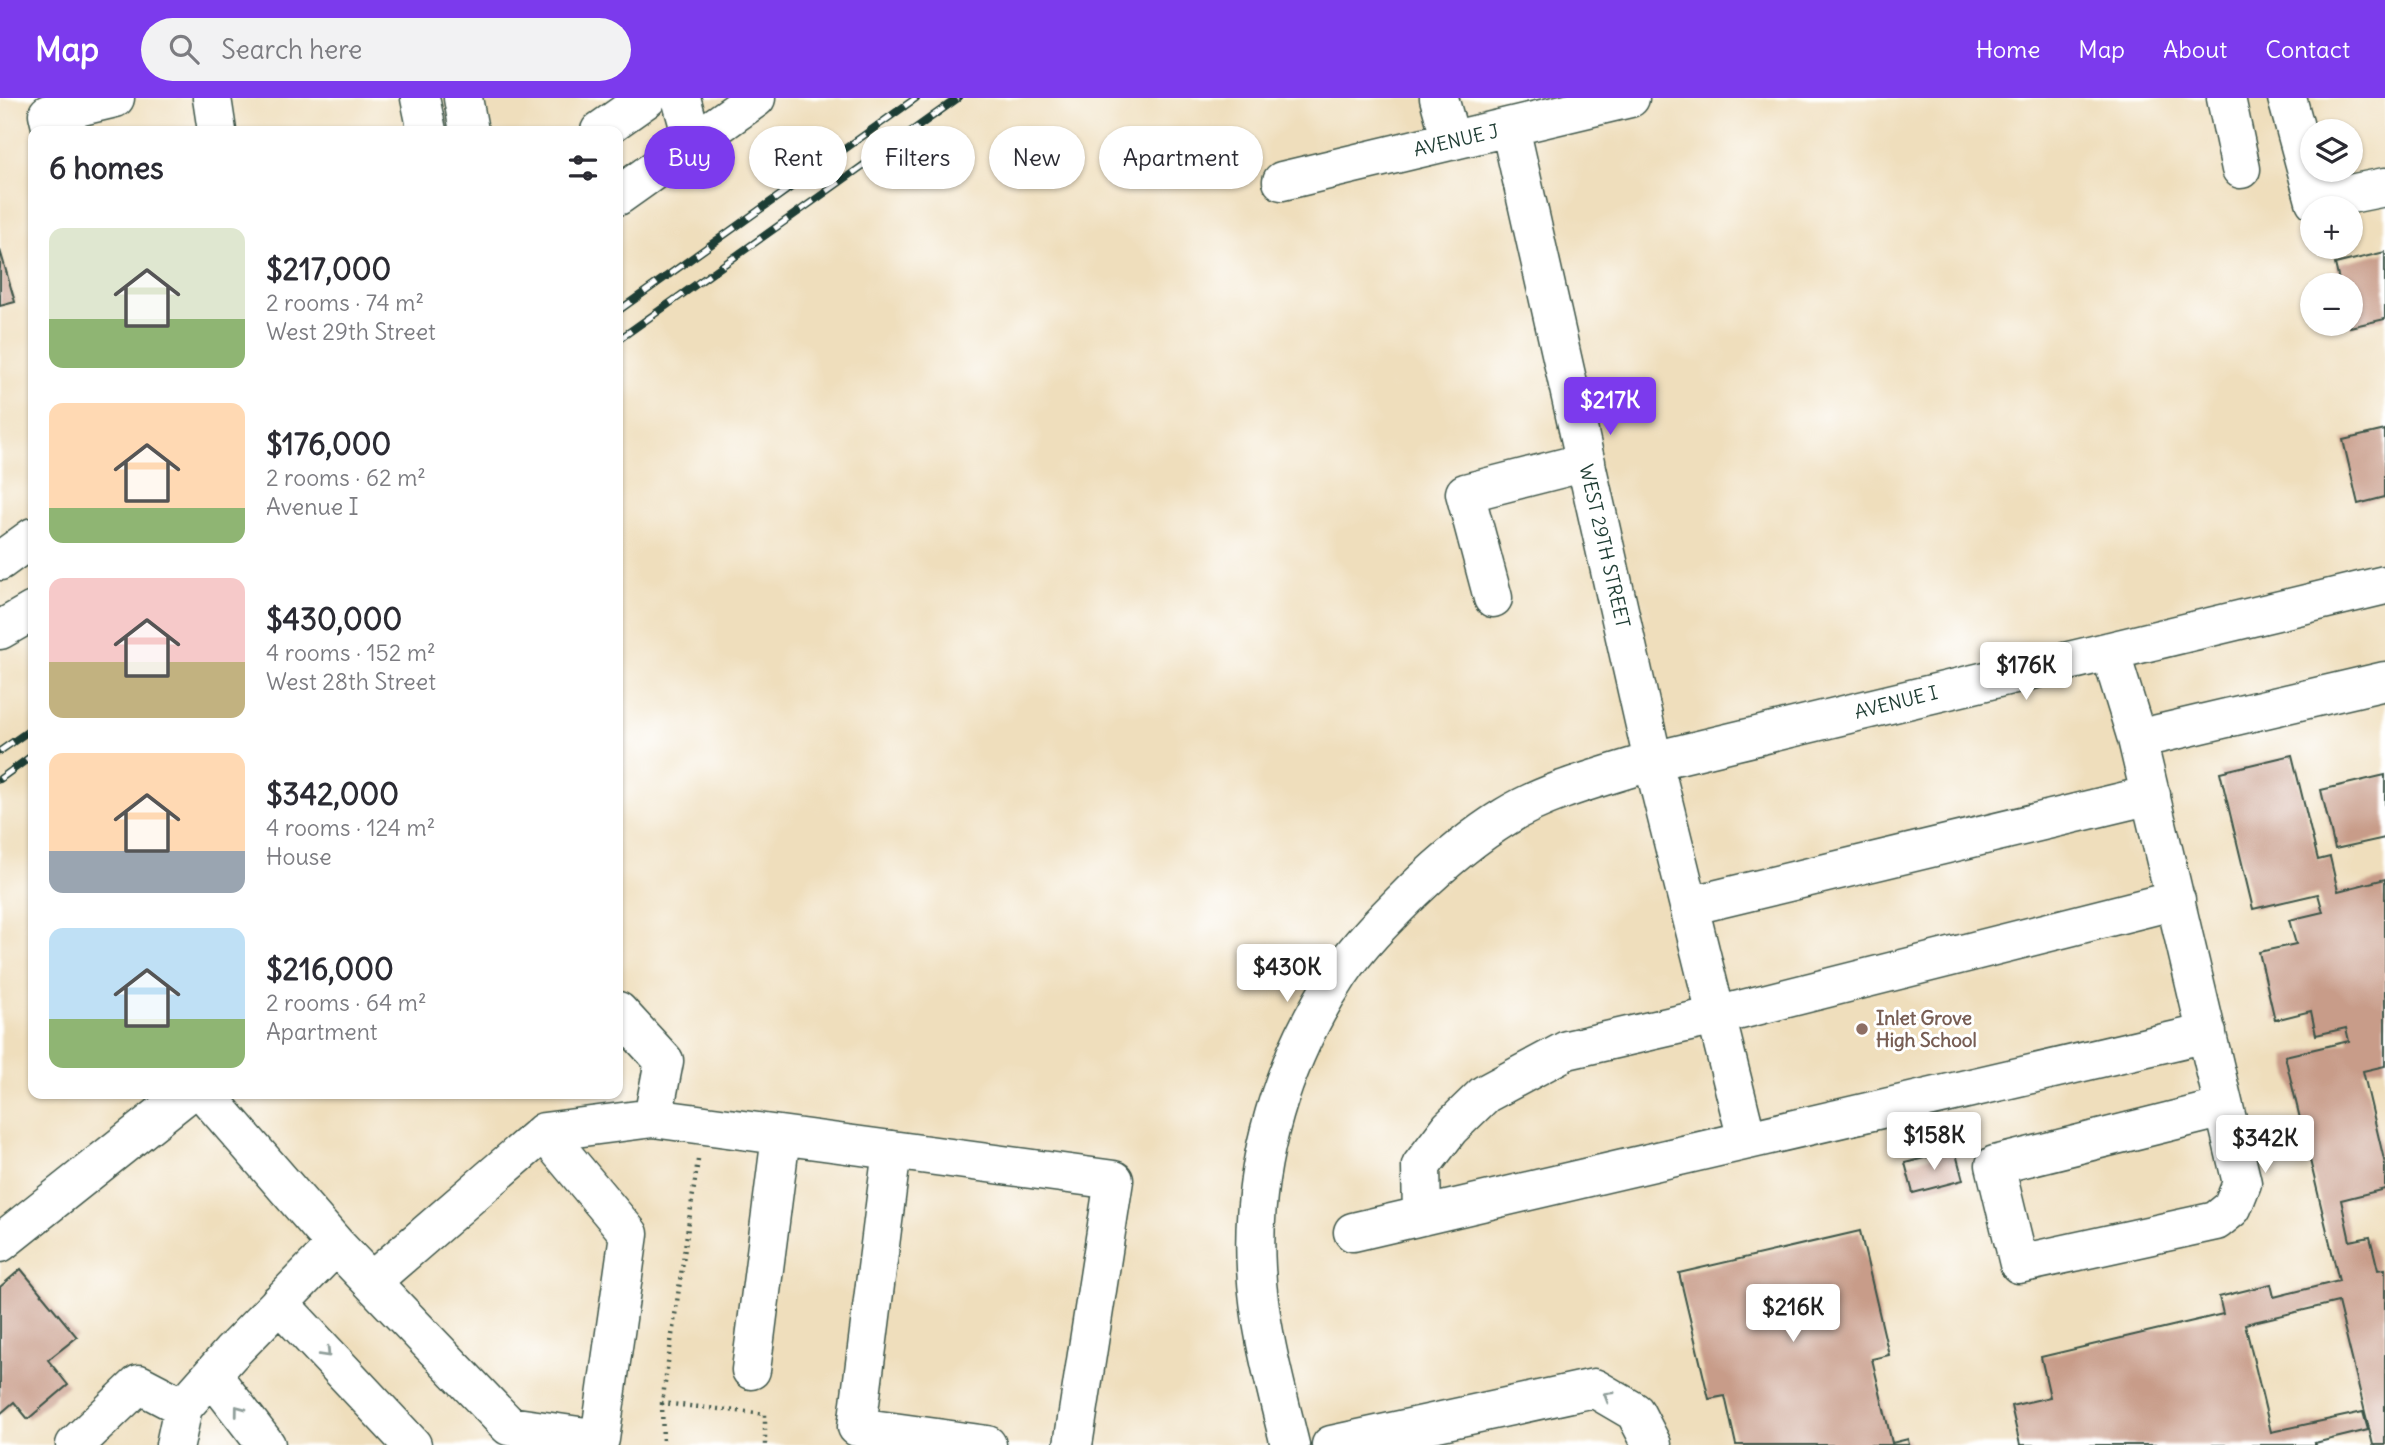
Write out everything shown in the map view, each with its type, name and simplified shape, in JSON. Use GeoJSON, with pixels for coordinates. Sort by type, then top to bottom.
{"type":"FeatureCollection","features":[{"type":"Feature","properties":{"kind":"street"},"geometry":{"type":"LineString","coordinates":[[51,126],[48,114],[115,98]]}},
{"type":"Feature","properties":{"kind":"street"},"geometry":{"type":"LineString","coordinates":[[212,98],[216,126]]}},
{"type":"Feature","properties":{"kind":"street"},"geometry":{"type":"LineString","coordinates":[[420,98],[426,126]]}},
{"type":"Feature","properties":{"kind":"street"},"geometry":{"type":"LineString","coordinates":[[463,98],[468,126]]}},
{"type":"Feature","properties":{"kind":"street"},"geometry":{"type":"LineString","coordinates":[[607,126],[647,98]]}},
{"type":"Feature","properties":{"kind":"street"},"geometry":{"type":"LineString","coordinates":[[681,98],[689,126]]}},
{"type":"Feature","properties":{"kind":"street"},"geometry":{"type":"LineString","coordinates":[[715,126],[756,98]]}},
{"type":"Feature","properties":{"kind":"street"},"geometry":{"type":"LineString","coordinates":[[1439,98],[1451,141]]}},
{"type":"Feature","properties":{"kind":"street","name":"AVENUE J"},"geometry":{"type":"LineString","coordinates":[[1282,181],[1630,98]]}},
{"type":"Feature","properties":{"kind":"street"},"geometry":{"type":"LineString","coordinates":[[2226,98],[2241,169]]}},
{"type":"Feature","properties":{"kind":"street"},"geometry":{"type":"LineString","coordinates":[[2287,98],[2315,201],[2385,187]]}},
{"type":"Feature","properties":{"kind":"street","name":"WEST 29TH STREET"},"geometry":{"type":"LineString","coordinates":[[1510,127],[1653,761],[1747,1140]]}},
{"type":"Feature","properties":{"kind":"street"},"geometry":{"type":"LineString","coordinates":[[623,192],[644,177]]}},
{"type":"Feature","properties":{"kind":"street"},"geometry":{"type":"LineString","coordinates":[[1493,598],[1465,494],[1586,462]]}},
{"type":"Feature","properties":{"kind":"street"},"geometry":{"type":"LineString","coordinates":[[0,561],[28,541]]}},
{"type":"Feature","properties":{"kind":"street","name":"AVENUE I"},"geometry":{"type":"LineString","coordinates":[[1290,1445],[1263,1331],[1256,1268],[1257,1203],[1267,1140],[1283,1085],[1308,1027],[1341,971],[1382,921],[1449,857],[1506,816],[1564,790],[1653,761],[2385,585]]}},
{"type":"Feature","properties":{"kind":"street"},"geometry":{"type":"LineString","coordinates":[[0,630],[28,614]]}},
{"type":"Feature","properties":{"kind":"street"},"geometry":{"type":"LineString","coordinates":[[2110,651],[2151,795],[2242,1183],[2232,1208],[2216,1221],[2019,1264],[1994,1165],[2224,1108]]}},
{"type":"Feature","properties":{"kind":"street"},"geometry":{"type":"LineString","coordinates":[[2137,739],[2385,681]]}},
{"type":"Feature","properties":{"kind":"street"},"geometry":{"type":"LineString","coordinates":[[1689,906],[2151,795]]}},
{"type":"Feature","properties":{"kind":"street"},"geometry":{"type":"LineString","coordinates":[[1422,1216],[1421,1166],[1450,1128],[1485,1094],[1567,1050],[1716,1016],[2176,900]]}},
{"type":"Feature","properties":{"kind":"street"},"geometry":{"type":"LineString","coordinates":[[623,1016],[664,1061],[653,1118]]}},
{"type":"Feature","properties":{"kind":"street"},"geometry":{"type":"LineString","coordinates":[[1353,1232],[2207,1033]]}},
{"type":"Feature","properties":{"kind":"street"},"geometry":{"type":"LineString","coordinates":[[0,1243],[181,1099]]}},
{"type":"Feature","properties":{"kind":"street"},"geometry":{"type":"LineString","coordinates":[[209,1099],[336,1245],[373,1280],[509,1426],[600,1439],[629,1234],[544,1132]]}},
{"type":"Feature","properties":{"kind":"street"},"geometry":{"type":"LineString","coordinates":[[373,1280],[544,1132],[653,1118],[1114,1180],[1073,1445]]}},
{"type":"Feature","properties":{"kind":"street"},"geometry":{"type":"LineString","coordinates":[[751,1370],[781,1136]]}},
{"type":"Feature","properties":{"kind":"street"},"geometry":{"type":"LineString","coordinates":[[892,1150],[845,1436],[987,1445]]}},
{"type":"Feature","properties":{"kind":"street"},"geometry":{"type":"LineString","coordinates":[[175,1445],[183,1406],[336,1245]]}},
{"type":"Feature","properties":{"kind":"street"},"geometry":{"type":"LineString","coordinates":[[279,1303],[412,1445]]}},
{"type":"Feature","properties":{"kind":"street"},"geometry":{"type":"LineString","coordinates":[[212,1375],[266,1445]]}},
{"type":"Feature","properties":{"kind":"street"},"geometry":{"type":"LineString","coordinates":[[75,1445],[139,1384],[183,1406]]}},
{"type":"Feature","properties":{"kind":"street"},"geometry":{"type":"LineString","coordinates":[[1331,1445],[1594,1388],[1635,1412],[1652,1445]]}},
{"type":"Feature","properties":{"kind":"path"},"geometry":{"type":"LineString","coordinates":[[663,1445],[662,1403],[704,1126]]}},
{"type":"Feature","properties":{"kind":"path"},"geometry":{"type":"LineString","coordinates":[[662,1403],[765,1414],[765,1445]]}},
{"type":"Feature","properties":{"kind":"building"},"geometry":{"type":"Polygon","coordinates":[[[0,250],[15,302],[0,306],[0,250]]]}},
{"type":"Feature","properties":{"kind":"building"},"geometry":{"type":"Polygon","coordinates":[[[2385,252],[2385,319],[2363,324],[2363,273],[2337,273],[2335,264],[2385,252]]]}},
{"type":"Feature","properties":{"kind":"building"},"geometry":{"type":"Polygon","coordinates":[[[2385,430],[2385,497],[2358,504],[2343,440],[2385,430]]]}},
{"type":"Feature","properties":{"kind":"building"},"geometry":{"type":"Polygon","coordinates":[[[2292,755],[2318,860],[2330,857],[2338,891],[2385,879],[2385,1066],[2363,1071],[2385,1164],[2385,1189],[2341,1200],[2350,1241],[2370,1237],[2378,1270],[2385,1269],[2385,1445],[2373,1445],[2338,1302],[2245,1324],[2271,1432],[2363,1412],[2368,1430],[2315,1443],[2316,1445],[2020,1445],[2011,1406],[2050,1397],[2041,1357],[2223,1314],[2219,1297],[2271,1284],[2274,1297],[2339,1281],[2285,1056],[2349,1041],[2346,1028],[2316,1035],[2311,1011],[2275,1020],[2259,952],[2296,944],[2289,920],[2323,912],[2318,894],[2253,909],[2220,772],[2292,755]]]}},
{"type":"Feature","properties":{"kind":"building"},"geometry":{"type":"Polygon","coordinates":[[[2385,775],[2385,838],[2335,849],[2321,790],[2385,775]]]}},
{"type":"Feature","properties":{"kind":"building"},"geometry":{"type":"Polygon","coordinates":[[[1955,1150],[1963,1180],[1913,1193],[1905,1163],[1955,1150]]]}},
{"type":"Feature","properties":{"kind":"building"},"geometry":{"type":"Polygon","coordinates":[[[1860,1231],[1889,1355],[1872,1359],[1892,1443],[1908,1439],[1909,1445],[1736,1445],[1725,1396],[1709,1399],[1679,1273],[1860,1231]]]}},
{"type":"Feature","properties":{"kind":"building"},"geometry":{"type":"Polygon","coordinates":[[[21,1269],[77,1337],[48,1360],[68,1385],[28,1419],[14,1402],[0,1414],[0,1287],[21,1269]]]}},
{"type":"Feature","properties":{"kind":"railway"},"geometry":{"type":"LineString","coordinates":[[623,307],[916,98]]}},
{"type":"Feature","properties":{"kind":"railway"},"geometry":{"type":"LineString","coordinates":[[623,336],[958,98]]}},
{"type":"Feature","properties":{"kind":"railway"},"geometry":{"type":"LineString","coordinates":[[0,751],[28,731]]}},
{"type":"Feature","properties":{"kind":"railway"},"geometry":{"type":"LineString","coordinates":[[0,779],[28,759]]}},
{"type":"Feature","properties":{"kind":"place","name":"Inlet Grove High School"},"geometry":{"type":"Point","coordinates":[1862,1029]}}]}
